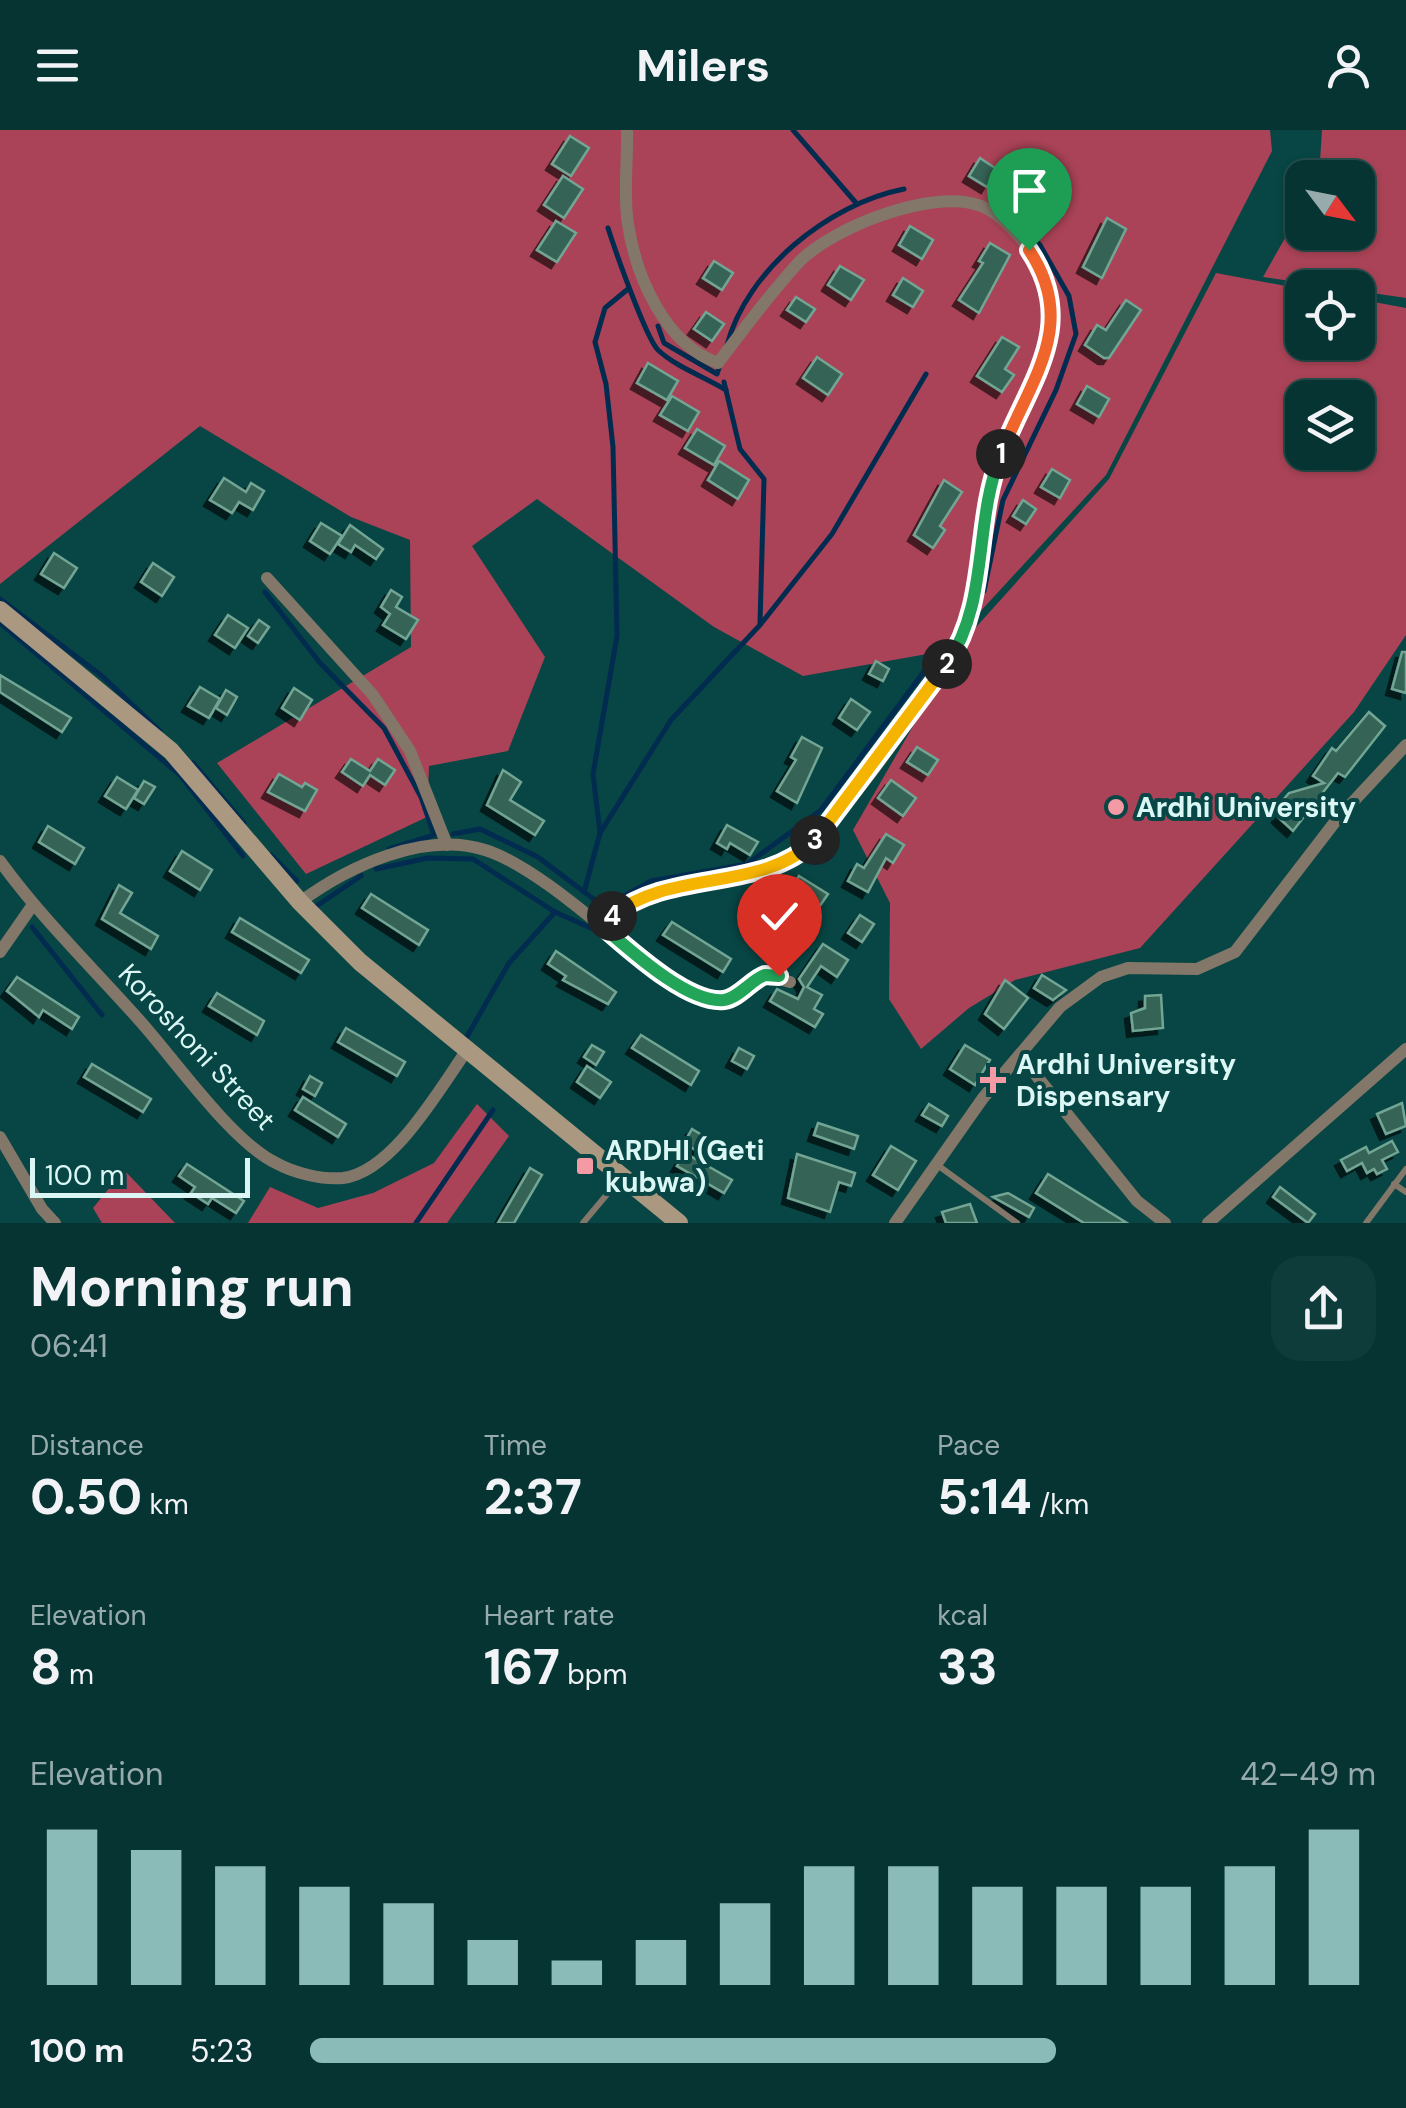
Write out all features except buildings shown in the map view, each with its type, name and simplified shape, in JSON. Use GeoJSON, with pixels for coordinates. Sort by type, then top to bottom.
{"type":"FeatureCollection","features":[{"type":"Feature","properties":{"kind":"street"},"geometry":{"type":"LineString","coordinates":[[602,926],[649,895],[791,859],[820,835],[849,800],[945,668],[969,625],[976,599],[990,480],[1051,337],[1053,314],[1042,269],[1022,240],[982,206],[949,200],[858,224],[802,259],[718,363],[706,359],[676,336],[638,264],[627,222],[628,130]]}},
{"type":"Feature","properties":{"kind":"street"},"geometry":{"type":"LineString","coordinates":[[267,578],[382,709],[410,751],[447,844]]}},
{"type":"Feature","properties":{"kind":"street"},"geometry":{"type":"LineString","coordinates":[[0,610],[171,751],[300,902],[360,962],[679,1223]]}},
{"type":"Feature","properties":{"kind":"street"},"geometry":{"type":"LineString","coordinates":[[895,1223],[1004,1070],[1015,1063],[1060,1007],[1101,977],[1128,968],[1197,969],[1235,952],[1338,818],[1406,745]]}},
{"type":"Feature","properties":{"kind":"street"},"geometry":{"type":"LineString","coordinates":[[300,902],[357,866],[447,844],[490,851],[602,926],[648,965],[712,998],[733,997],[765,975],[790,982]]}},
{"type":"Feature","properties":{"kind":"street","name":"Koroshoni Street"},"geometry":{"type":"LineString","coordinates":[[0,862],[32,906],[237,1131],[276,1164],[306,1174],[344,1178],[368,1168],[406,1136],[467,1050]]}},
{"type":"Feature","properties":{"kind":"street"},"geometry":{"type":"LineString","coordinates":[[0,952],[32,906]]}},
{"type":"Feature","properties":{"kind":"street"},"geometry":{"type":"LineString","coordinates":[[1208,1223],[1406,1049]]}},
{"type":"Feature","properties":{"kind":"street"},"geometry":{"type":"LineString","coordinates":[[1015,1063],[1027,1064],[1125,1187],[1164,1223]]}},
{"type":"Feature","properties":{"kind":"street"},"geometry":{"type":"LineString","coordinates":[[0,1137],[42,1209],[55,1223]]}},
{"type":"Feature","properties":{"kind":"lane"},"geometry":{"type":"LineString","coordinates":[[935,1163],[1017,1223]]}},
{"type":"Feature","properties":{"kind":"lane"},"geometry":{"type":"LineString","coordinates":[[1366,1223],[1406,1169]]}},
{"type":"Feature","properties":{"kind":"lane"},"geometry":{"type":"LineString","coordinates":[[582,1223],[623,1175]]}},
{"type":"Feature","properties":{"kind":"lane"},"geometry":{"type":"LineString","coordinates":[[1394,1184],[1406,1192]]}},
{"type":"Feature","properties":{"kind":"shaded area"},"geometry":{"type":"Polygon","coordinates":[[[0,130],[1270,130],[1272,151],[1106,475],[944,651],[803,676],[714,627],[537,499],[472,546],[545,657],[508,751],[429,766],[427,817],[306,874],[217,763],[411,647],[410,540],[351,517],[200,426],[0,584],[0,130]]]}},
{"type":"Feature","properties":{"kind":"shaded area"},"geometry":{"type":"Polygon","coordinates":[[[1322,130],[1406,130],[1406,298],[1375,293],[1375,270],[1285,270],[1285,280],[1263,277],[1285,238],[1285,250],[1375,250],[1375,160],[1320,160],[1322,130]]]}},
{"type":"Feature","properties":{"kind":"shaded area"},"geometry":{"type":"Polygon","coordinates":[[[1216,273],[1285,286],[1285,360],[1375,360],[1375,302],[1406,308],[1406,635],[1354,712],[1140,948],[1015,980],[969,1008],[921,1049],[889,999],[890,903],[853,830],[960,645],[1109,479],[1216,273]]]}},
{"type":"Feature","properties":{"kind":"shaded area"},"geometry":{"type":"Polygon","coordinates":[[[477,1104],[509,1136],[447,1223],[248,1223],[270,1187],[318,1208],[373,1193],[434,1163],[477,1104]]]}},
{"type":"Feature","properties":{"kind":"shaded area"},"geometry":{"type":"Polygon","coordinates":[[[124,1170],[175,1223],[102,1223],[93,1208],[124,1170]]]}},
{"type":"Feature","properties":{"kind":"waterway"},"geometry":{"type":"LineString","coordinates":[[793,130],[857,204]]}},
{"type":"Feature","properties":{"kind":"waterway"},"geometry":{"type":"LineString","coordinates":[[727,345],[752,291],[794,245],[847,209],[904,189]]}},
{"type":"Feature","properties":{"kind":"waterway"},"geometry":{"type":"LineString","coordinates":[[984,591],[1003,500],[1056,390],[1076,334],[1069,296],[1040,245],[991,195]]}},
{"type":"Feature","properties":{"kind":"waterway"},"geometry":{"type":"LineString","coordinates":[[608,228],[639,312],[658,350],[726,390]]}},
{"type":"Feature","properties":{"kind":"waterway"},"geometry":{"type":"LineString","coordinates":[[600,833],[593,774],[617,636],[613,447],[606,384],[595,342],[605,308],[628,289]]}},
{"type":"Feature","properties":{"kind":"waterway"},"geometry":{"type":"LineString","coordinates":[[658,326],[664,343],[717,374],[720,365]]}},
{"type":"Feature","properties":{"kind":"waterway"},"geometry":{"type":"LineString","coordinates":[[584,892],[600,833],[671,720],[760,625],[832,534],[926,374]]}},
{"type":"Feature","properties":{"kind":"waterway"},"geometry":{"type":"LineString","coordinates":[[724,382],[740,449],[764,479],[760,623]]}},
{"type":"Feature","properties":{"kind":"waterway"},"geometry":{"type":"LineString","coordinates":[[265,592],[320,663],[384,728],[421,797],[434,835],[389,849]]}},
{"type":"Feature","properties":{"kind":"waterway"},"geometry":{"type":"LineString","coordinates":[[0,599],[102,676],[160,731]]}},
{"type":"Feature","properties":{"kind":"waterway"},"geometry":{"type":"LineString","coordinates":[[0,623],[180,775],[243,856]]}},
{"type":"Feature","properties":{"kind":"waterway"},"geometry":{"type":"LineString","coordinates":[[453,834],[480,829],[538,857],[604,907],[651,881],[747,864],[821,810],[934,658]]}},
{"type":"Feature","properties":{"kind":"waterway"},"geometry":{"type":"LineString","coordinates":[[193,763],[244,823]]}},
{"type":"Feature","properties":{"kind":"waterway"},"geometry":{"type":"LineString","coordinates":[[271,855],[297,881]]}},
{"type":"Feature","properties":{"kind":"waterway"},"geometry":{"type":"LineString","coordinates":[[376,869],[428,858],[473,859],[555,912],[593,929]]}},
{"type":"Feature","properties":{"kind":"waterway"},"geometry":{"type":"LineString","coordinates":[[315,907],[361,876]]}},
{"type":"Feature","properties":{"kind":"waterway"},"geometry":{"type":"LineString","coordinates":[[465,1040],[509,963],[555,912]]}},
{"type":"Feature","properties":{"kind":"waterway"},"geometry":{"type":"LineString","coordinates":[[32,927],[102,1015]]}},
{"type":"Feature","properties":{"kind":"waterway"},"geometry":{"type":"LineString","coordinates":[[416,1223],[493,1110]]}},
{"type":"Feature","properties":{"kind":"place","name":"Ardhi University"},"geometry":{"type":"Point","coordinates":[1116,807]}},
{"type":"Feature","properties":{"kind":"place","name":"Ardhi University Dispensary"},"geometry":{"type":"Point","coordinates":[993,1080]}},
{"type":"Feature","properties":{"kind":"place","name":"ARDHI (Geti kubwa)"},"geometry":{"type":"Point","coordinates":[585,1166]}},
{"type":"Feature","properties":{"kind":"route"},"geometry":{"type":"LineString","coordinates":[[779,976],[755,978],[733,997],[712,998],[648,965],[602,926],[649,895],[758,870],[800,854],[830,825],[959,646],[976,599],[990,480],[1051,337],[1050,290],[1029,250]]}}]}
